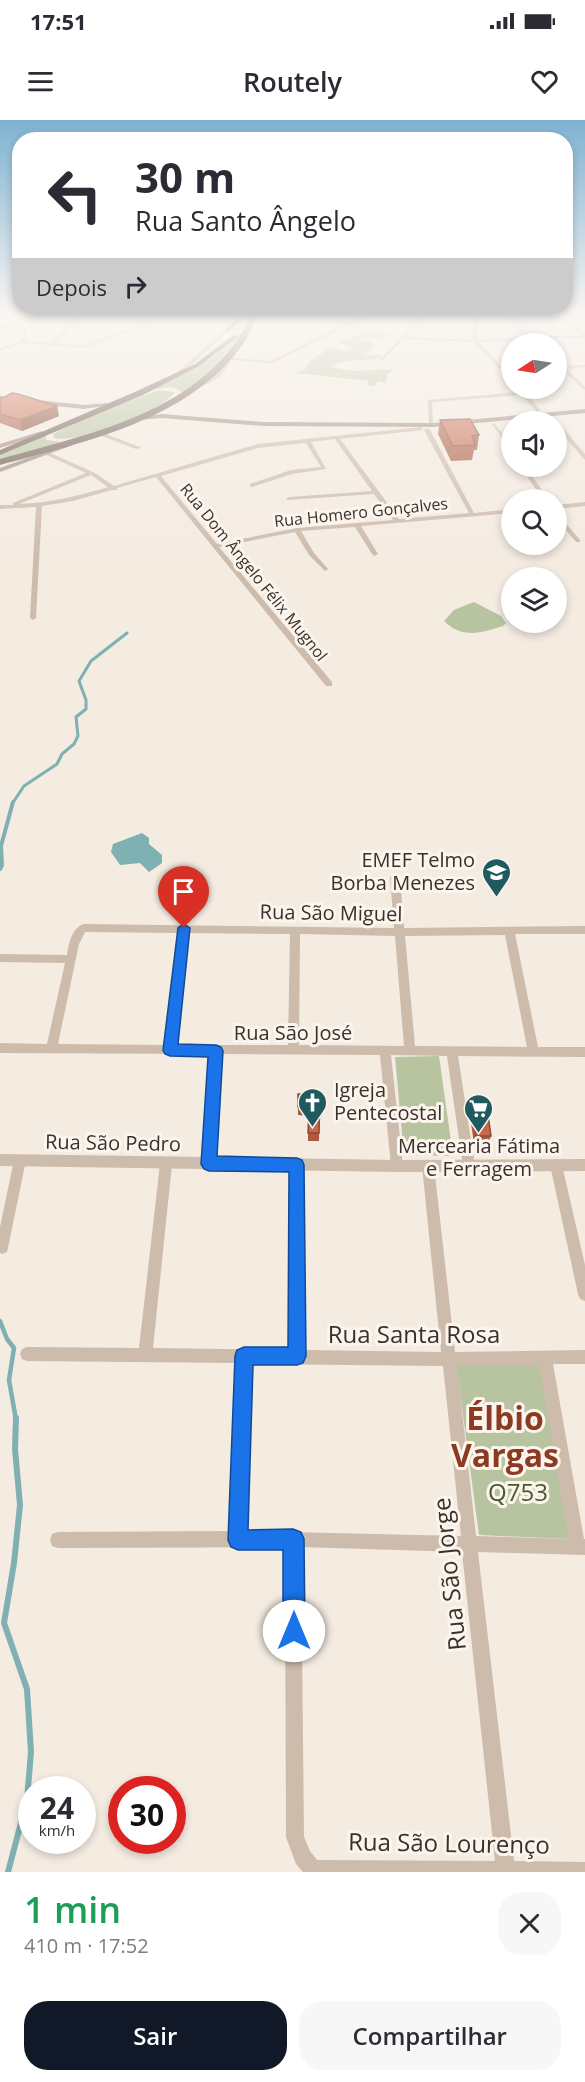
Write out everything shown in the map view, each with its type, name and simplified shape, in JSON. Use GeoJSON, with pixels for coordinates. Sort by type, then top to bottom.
{"type":"FeatureCollection","features":[{"type":"Feature","properties":{"kind":"highway"},"geometry":{"type":"LineString","coordinates":[[0,453],[127,398]]}},
{"type":"Feature","properties":{"kind":"highway"},"geometry":{"type":"LineString","coordinates":[[0,462],[95,434],[139,418],[177,398]]}},
{"type":"Feature","properties":{"kind":"highway"},"geometry":{"type":"LineString","coordinates":[[57,427],[50,435],[51,439],[76,440]]}},
{"type":"Feature","properties":{"kind":"main road"},"geometry":{"type":"LineString","coordinates":[[0,399],[75,407],[108,405]]}},
{"type":"Feature","properties":{"kind":"main road"},"geometry":{"type":"LineString","coordinates":[[161,406],[165,412],[198,420]]}},
{"type":"Feature","properties":{"kind":"main road"},"geometry":{"type":"LineString","coordinates":[[75,407],[84,415]]}},
{"type":"Feature","properties":{"kind":"main road"},"geometry":{"type":"LineString","coordinates":[[567,413],[585,411]]}},
{"type":"Feature","properties":{"kind":"main road"},"geometry":{"type":"LineString","coordinates":[[139,418],[162,416],[263,424],[398,424],[427,427],[501,423]]}},
{"type":"Feature","properties":{"kind":"main road"},"geometry":{"type":"LineString","coordinates":[[567,419],[585,416]]}},
{"type":"Feature","properties":{"kind":"main road"},"geometry":{"type":"LineString","coordinates":[[427,427],[501,419]]}},
{"type":"Feature","properties":{"kind":"main road"},"geometry":{"type":"LineString","coordinates":[[0,446],[42,433]]}},
{"type":"Feature","properties":{"kind":"main road"},"geometry":{"type":"LineString","coordinates":[[0,470],[95,434]]}},
{"type":"Feature","properties":{"kind":"street"},"geometry":{"type":"LineString","coordinates":[[468,398],[430,401],[427,427],[472,514]]}},
{"type":"Feature","properties":{"kind":"street"},"geometry":{"type":"LineString","coordinates":[[529,399],[539,411]]}},
{"type":"Feature","properties":{"kind":"street"},"geometry":{"type":"LineString","coordinates":[[494,424],[501,434]]}},
{"type":"Feature","properties":{"kind":"street"},"geometry":{"type":"LineString","coordinates":[[0,507],[39,505],[115,489],[245,449],[427,427]]}},
{"type":"Feature","properties":{"kind":"street"},"geometry":{"type":"LineString","coordinates":[[95,434],[138,448]]}},
{"type":"Feature","properties":{"kind":"street"},"geometry":{"type":"LineString","coordinates":[[567,436],[585,458]]}},
{"type":"Feature","properties":{"kind":"street"},"geometry":{"type":"LineString","coordinates":[[337,438],[397,521]]}},
{"type":"Feature","properties":{"kind":"street"},"geometry":{"type":"LineString","coordinates":[[252,485],[291,472],[325,467],[308,441]]}},
{"type":"Feature","properties":{"kind":"street"},"geometry":{"type":"LineString","coordinates":[[46,453],[91,474],[115,489]]}},
{"type":"Feature","properties":{"kind":"street"},"geometry":{"type":"LineString","coordinates":[[9,507],[91,474]]}},
{"type":"Feature","properties":{"kind":"street","name":"Rua Dom Ângelo Félix Mugnol"},"geometry":{"type":"LineString","coordinates":[[158,476],[329,684]]}},
{"type":"Feature","properties":{"kind":"street"},"geometry":{"type":"LineString","coordinates":[[288,499],[376,492]]}},
{"type":"Feature","properties":{"kind":"street"},"geometry":{"type":"LineString","coordinates":[[567,506],[585,504]]}},
{"type":"Feature","properties":{"kind":"street"},"geometry":{"type":"LineString","coordinates":[[33,618],[39,505]]}},
{"type":"Feature","properties":{"kind":"street","name":"Rua Homero Gonçalves"},"geometry":{"type":"LineString","coordinates":[[214,546],[297,530],[501,512]]}},
{"type":"Feature","properties":{"kind":"street"},"geometry":{"type":"LineString","coordinates":[[357,525],[375,554]]}},
{"type":"Feature","properties":{"kind":"street"},"geometry":{"type":"LineString","coordinates":[[567,528],[578,541]]}},
{"type":"Feature","properties":{"kind":"street"},"geometry":{"type":"LineString","coordinates":[[297,530],[311,554],[325,570]]}},
{"type":"Feature","properties":{"kind":"street"},"geometry":{"type":"LineString","coordinates":[[395,877],[410,1051]]}},
{"type":"Feature","properties":{"kind":"street","name":"Rua São Miguel"},"geometry":{"type":"LineString","coordinates":[[71,959],[78,933],[83,928],[91,927],[401,932],[585,930]]}},
{"type":"Feature","properties":{"kind":"street"},"geometry":{"type":"LineString","coordinates":[[170,1050],[184,928]]}},
{"type":"Feature","properties":{"kind":"street"},"geometry":{"type":"LineString","coordinates":[[293,1051],[295,930]]}},
{"type":"Feature","properties":{"kind":"street"},"geometry":{"type":"LineString","coordinates":[[509,931],[534,1052]]}},
{"type":"Feature","properties":{"kind":"street"},"geometry":{"type":"LineString","coordinates":[[0,958],[71,959],[52,1048]]}},
{"type":"Feature","properties":{"kind":"street","name":"Rua São José"},"geometry":{"type":"LineString","coordinates":[[0,1048],[585,1052]]}},
{"type":"Feature","properties":{"kind":"street"},"geometry":{"type":"LineString","coordinates":[[209,1164],[216,1051]]}},
{"type":"Feature","properties":{"kind":"street"},"geometry":{"type":"LineString","coordinates":[[385,1051],[397,1166]]}},
{"type":"Feature","properties":{"kind":"street"},"geometry":{"type":"LineString","coordinates":[[452,1052],[469,1166]]}},
{"type":"Feature","properties":{"kind":"street","name":"Rua São Pedro"},"geometry":{"type":"LineString","coordinates":[[0,1160],[428,1167],[585,1165]]}},
{"type":"Feature","properties":{"kind":"street"},"geometry":{"type":"LineString","coordinates":[[2,1248],[20,1160]]}},
{"type":"Feature","properties":{"kind":"street"},"geometry":{"type":"LineString","coordinates":[[145,1354],[166,1164]]}},
{"type":"Feature","properties":{"kind":"street"},"geometry":{"type":"LineString","coordinates":[[297,1165],[297,1356]]}},
{"type":"Feature","properties":{"kind":"street"},"geometry":{"type":"LineString","coordinates":[[556,1165],[585,1294]]}},
{"type":"Feature","properties":{"kind":"street","name":"Rua São Jorge"},"geometry":{"type":"LineString","coordinates":[[428,1167],[505,1869]]}},
{"type":"Feature","properties":{"kind":"street","name":"Rua Santa Rosa"},"geometry":{"type":"LineString","coordinates":[[27,1354],[450,1359],[585,1358]]}},
{"type":"Feature","properties":{"kind":"street"},"geometry":{"type":"LineString","coordinates":[[238,1540],[244,1356]]}},
{"type":"Feature","properties":{"kind":"street"},"geometry":{"type":"LineString","coordinates":[[58,1540],[293,1539],[581,1547],[545,1358]]}},
{"type":"Feature","properties":{"kind":"street","name":"Rua São Lourenço"},"geometry":{"type":"LineString","coordinates":[[293,1539],[295,1837],[303,1857],[312,1869],[585,1871]]}},
{"type":"Feature","properties":{"kind":"green space"},"geometry":{"type":"Polygon","coordinates":[[[138,398],[169,398],[154,408],[118,425],[81,436],[66,439],[54,438],[53,434],[97,413],[138,398]]]}},
{"type":"Feature","properties":{"kind":"green space"},"geometry":{"type":"Polygon","coordinates":[[[45,434],[46,440],[61,442],[0,459],[0,453],[45,434]]]}},
{"type":"Feature","properties":{"kind":"green space"},"geometry":{"type":"Polygon","coordinates":[[[474,602],[501,616],[501,627],[472,633],[458,630],[444,621],[454,610],[474,602]]]}},
{"type":"Feature","properties":{"kind":"green space"},"geometry":{"type":"Polygon","coordinates":[[[439,1056],[453,1156],[404,1155],[395,1057],[439,1056]]]}},
{"type":"Feature","properties":{"kind":"green space","name":"Q753"},"geometry":{"type":"Polygon","coordinates":[[[456,1363],[540,1364],[569,1539],[479,1535],[456,1363]]]}},
{"type":"Feature","properties":{"kind":"water"},"geometry":{"type":"Polygon","coordinates":[[[142,833],[149,838],[149,844],[162,855],[162,863],[149,872],[140,863],[120,865],[111,852],[113,844],[142,833]]]}},
{"type":"Feature","properties":{"kind":"building"},"geometry":{"type":"Polygon","coordinates":[[[0,398],[30,398],[57,406],[20,420],[0,414],[0,398]]]}},
{"type":"Feature","properties":{"kind":"building"},"geometry":{"type":"Polygon","coordinates":[[[470,419],[479,435],[472,436],[475,445],[453,446],[440,420],[470,419]]]}},
{"type":"Feature","properties":{"kind":"building","name":"Igreja Pentecostal"},"geometry":{"type":"Polygon","coordinates":[[[298,1094],[320,1095],[319,1133],[308,1133],[309,1108],[298,1107],[298,1094]]]}},
{"type":"Feature","properties":{"kind":"building"},"geometry":{"type":"Polygon","coordinates":[[[473,1115],[488,1115],[491,1136],[476,1136],[473,1115]]]}},
{"type":"Feature","properties":{"kind":"waterway"},"geometry":{"type":"LineString","coordinates":[[13,803],[24,786],[57,764],[62,754],[74,744],[78,736],[76,717],[86,709],[86,700],[79,681],[91,661],[127,633]]}},
{"type":"Feature","properties":{"kind":"waterway"},"geometry":{"type":"LineString","coordinates":[[0,869],[2,865],[1,846],[13,803]]}},
{"type":"Feature","properties":{"kind":"waterway"},"geometry":{"type":"LineString","coordinates":[[0,1321],[7,1339],[14,1348],[9,1380],[16,1420]]}},
{"type":"Feature","properties":{"kind":"waterway"},"geometry":{"type":"LineString","coordinates":[[8,1872],[27,1800],[31,1752],[27,1689],[4,1623],[14,1563],[20,1505],[15,1449],[16,1420]]}},
{"type":"Feature","properties":{"kind":"place","name":"EMEF Telmo Borba Menezes"},"geometry":{"type":"Point","coordinates":[496,898]}},
{"type":"Feature","properties":{"kind":"place","name":"Igreja Pentecostal"},"geometry":{"type":"Point","coordinates":[313,1128]}},
{"type":"Feature","properties":{"kind":"place","name":"Mercearia Fátima e Ferragem"},"geometry":{"type":"Point","coordinates":[479,1134]}},
{"type":"Feature","properties":{"kind":"district","name":"Élbio Vargas"},"geometry":{"type":"Point","coordinates":[505,1438]}},
{"type":"Feature","properties":{"kind":"route"},"geometry":{"type":"LineString","coordinates":[[184,928],[170,1050],[216,1051],[209,1164],[297,1165],[297,1356],[244,1356],[238,1540],[293,1539],[294,1631]]}}]}
